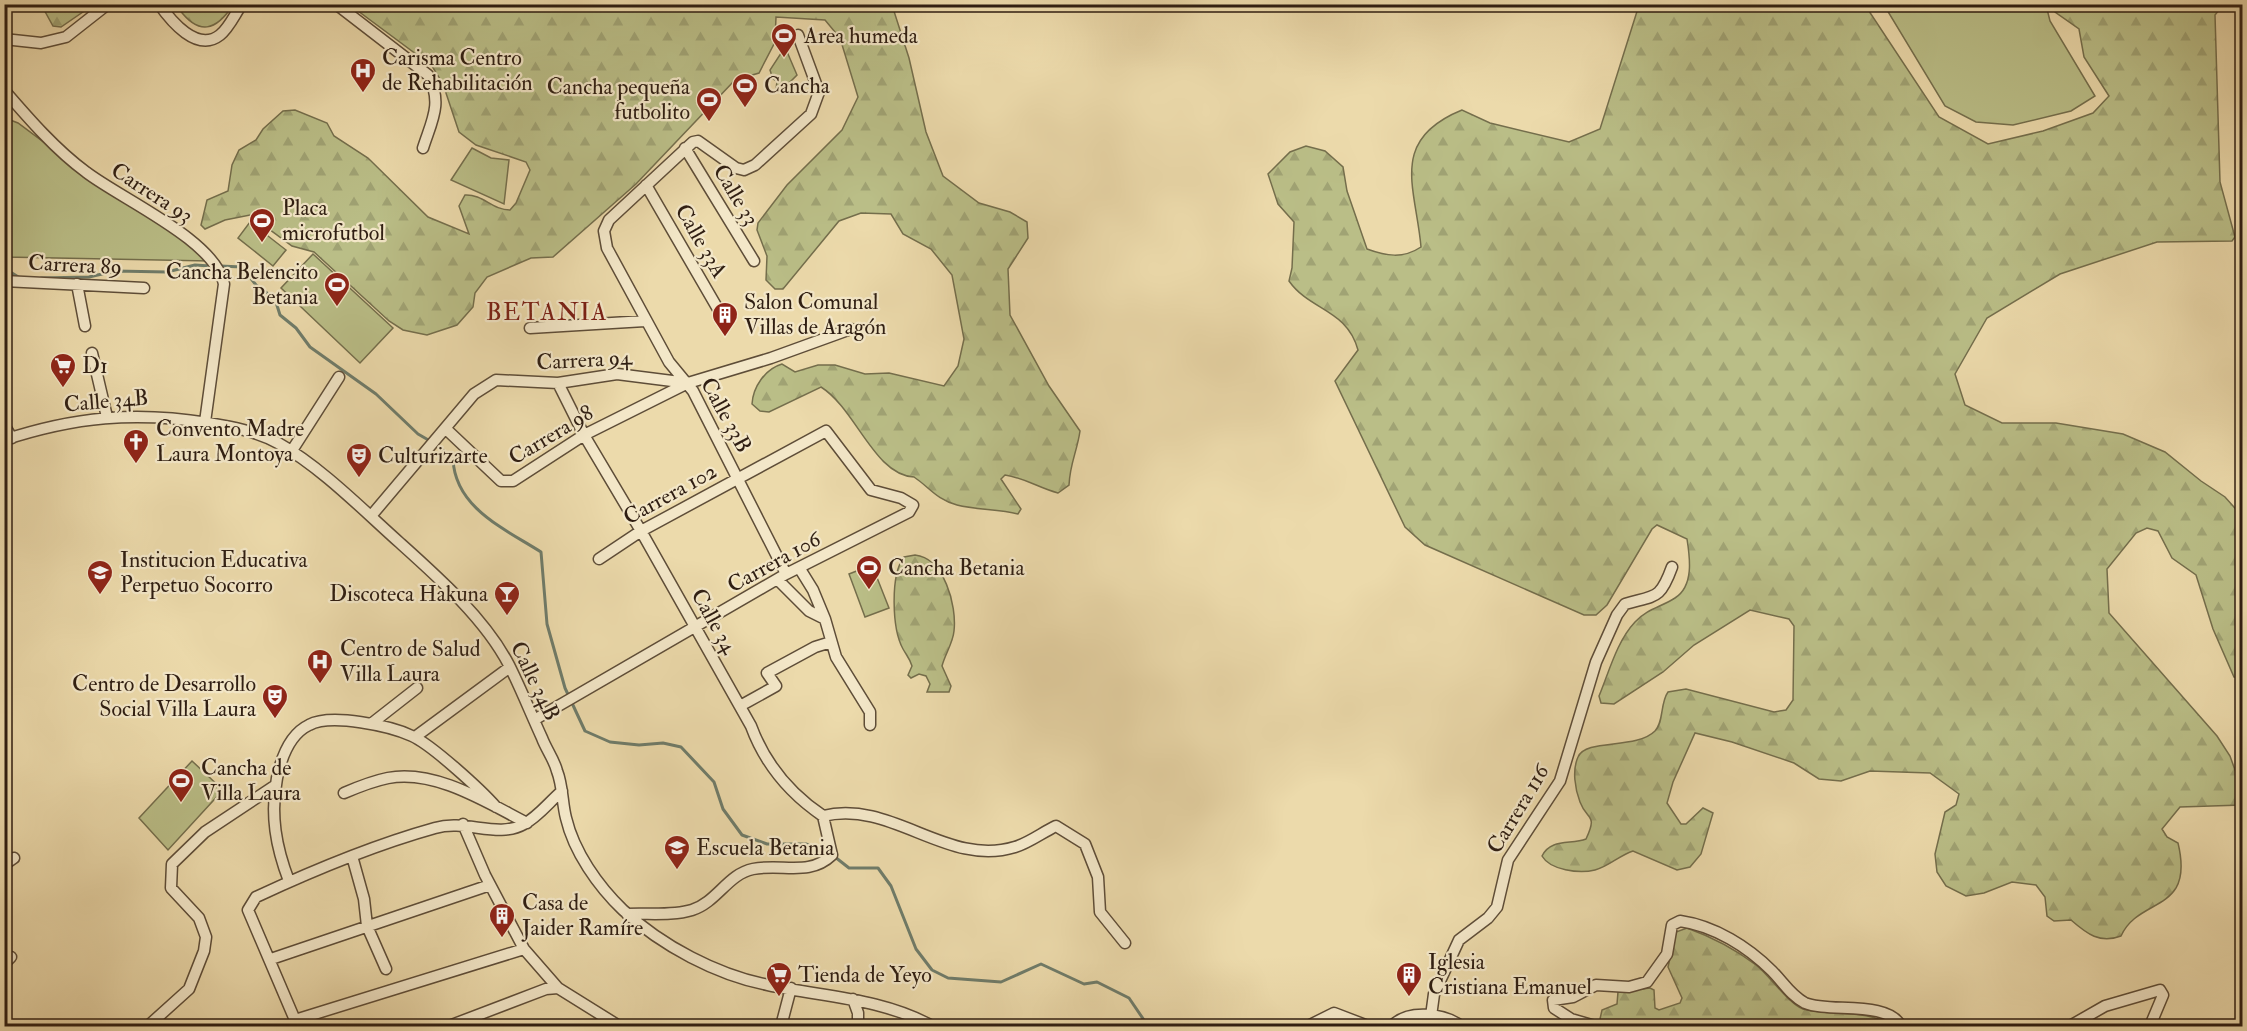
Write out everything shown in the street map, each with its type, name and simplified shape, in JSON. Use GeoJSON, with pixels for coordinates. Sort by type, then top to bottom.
{"type":"FeatureCollection","features":[{"type":"Feature","properties":{"kind":"street"},"geometry":{"type":"LineString","coordinates":[[4,39],[41,43],[66,37],[108,4]]}},
{"type":"Feature","properties":{"kind":"street"},"geometry":{"type":"LineString","coordinates":[[159,4],[185,33],[192,37],[206,39],[221,34],[242,4]]}},
{"type":"Feature","properties":{"kind":"street"},"geometry":{"type":"LineString","coordinates":[[336,4],[428,75],[436,90],[437,102],[423,148]]}},
{"type":"Feature","properties":{"kind":"street"},"geometry":{"type":"LineString","coordinates":[[646,185],[685,148],[699,141],[736,168],[744,170],[755,165],[811,114],[819,92],[798,35]]}},
{"type":"Feature","properties":{"kind":"street","name":"Carrera 93"},"geometry":{"type":"LineString","coordinates":[[4,90],[85,171],[108,188],[163,219],[212,261],[221,273],[224,284],[205,422]]}},
{"type":"Feature","properties":{"kind":"street","name":"Calle 33"},"geometry":{"type":"LineString","coordinates":[[685,148],[754,261]]}},
{"type":"Feature","properties":{"kind":"street","name":"Calle 33B"},"geometry":{"type":"LineString","coordinates":[[646,185],[609,220],[604,231],[607,248],[645,321],[669,362],[688,383],[739,477],[782,577],[809,611],[825,619]]}},
{"type":"Feature","properties":{"kind":"street","name":"Calle 33A"},"geometry":{"type":"LineString","coordinates":[[646,185],[722,316]]}},
{"type":"Feature","properties":{"kind":"street","name":"Carrera 89"},"geometry":{"type":"LineString","coordinates":[[4,281],[144,288]]}},
{"type":"Feature","properties":{"kind":"street"},"geometry":{"type":"LineString","coordinates":[[77,284],[86,326]]}},
{"type":"Feature","properties":{"kind":"street"},"geometry":{"type":"LineString","coordinates":[[530,328],[645,321]]}},
{"type":"Feature","properties":{"kind":"street","name":"Carrera 94"},"geometry":{"type":"LineString","coordinates":[[371,516],[474,394],[496,380],[558,383],[617,374],[688,383],[771,358],[851,329]]}},
{"type":"Feature","properties":{"kind":"street"},"geometry":{"type":"LineString","coordinates":[[92,353],[107,417]]}},
{"type":"Feature","properties":{"kind":"street"},"geometry":{"type":"LineString","coordinates":[[291,452],[339,377]]}},
{"type":"Feature","properties":{"kind":"street","name":"Calle 34"},"geometry":{"type":"LineString","coordinates":[[558,383],[584,435],[740,706],[760,751],[800,800],[823,816]]}},
{"type":"Feature","properties":{"kind":"street","name":"Carrera 98"},"geometry":{"type":"LineString","coordinates":[[440,436],[501,481],[513,481],[584,435],[688,383]]}},
{"type":"Feature","properties":{"kind":"street","name":"Calle 34B"},"geometry":{"type":"LineString","coordinates":[[8,439],[59,424],[107,417],[162,416],[205,422],[259,435],[291,452],[371,516],[419,560],[490,636],[510,667],[557,770],[571,836],[584,861],[627,914],[661,940],[700,961],[740,977],[854,999],[906,1012],[932,1026]]}},
{"type":"Feature","properties":{"kind":"street"},"geometry":{"type":"LineString","coordinates":[[4,425],[8,439]]}},
{"type":"Feature","properties":{"kind":"street","name":"Carrera 102"},"geometry":{"type":"LineString","coordinates":[[599,559],[641,531],[826,430],[871,490],[911,502],[912,508],[909,512]]}},
{"type":"Feature","properties":{"kind":"street","name":"Carrera 106"},"geometry":{"type":"LineString","coordinates":[[534,720],[782,577],[909,512]]}},
{"type":"Feature","properties":{"kind":"street","name":"Carrera 116"},"geometry":{"type":"LineString","coordinates":[[1431,1016],[1434,994],[1459,940],[1488,918],[1497,907],[1508,860],[1560,782],[1596,662],[1617,615],[1625,604],[1652,599],[1664,590],[1672,567]]}},
{"type":"Feature","properties":{"kind":"street"},"geometry":{"type":"LineString","coordinates":[[800,569],[813,590],[825,619],[831,642],[846,676],[870,712],[870,725]]}},
{"type":"Feature","properties":{"kind":"street"},"geometry":{"type":"LineString","coordinates":[[740,706],[776,686],[767,674],[815,646],[831,642]]}},
{"type":"Feature","properties":{"kind":"street"},"geometry":{"type":"LineString","coordinates":[[415,737],[510,667]]}},
{"type":"Feature","properties":{"kind":"street"},"geometry":{"type":"LineString","coordinates":[[371,724],[417,688]]}},
{"type":"Feature","properties":{"kind":"street"},"geometry":{"type":"LineString","coordinates":[[290,881],[277,844],[274,824],[276,785],[281,760],[293,740],[309,725],[329,721],[371,724],[391,727],[415,737],[484,793],[496,807]]}},
{"type":"Feature","properties":{"kind":"street"},"geometry":{"type":"LineString","coordinates":[[344,793],[388,778],[407,776],[431,780],[496,807],[527,823]]}},
{"type":"Feature","properties":{"kind":"street"},"geometry":{"type":"LineString","coordinates":[[148,1026],[189,989],[204,951],[206,937],[199,918],[171,888],[172,864],[205,832],[276,785]]}},
{"type":"Feature","properties":{"kind":"street"},"geometry":{"type":"LineString","coordinates":[[524,949],[294,1023],[270,959],[248,910],[256,897],[290,881],[352,856],[433,828],[463,824],[508,830],[527,823],[562,791]]}},
{"type":"Feature","properties":{"kind":"street"},"geometry":{"type":"LineString","coordinates":[[627,914],[693,910],[712,898],[740,873],[753,869],[811,868],[822,864],[832,855],[823,816],[854,811],[919,830],[950,846],[984,851],[1015,847],[1056,826],[1084,844],[1098,877],[1100,912],[1125,943]]}},
{"type":"Feature","properties":{"kind":"street"},"geometry":{"type":"LineString","coordinates":[[463,824],[490,885],[524,949],[558,988],[619,1026]]}},
{"type":"Feature","properties":{"kind":"street"},"geometry":{"type":"LineString","coordinates":[[352,856],[364,899],[367,926],[386,969]]}},
{"type":"Feature","properties":{"kind":"street"},"geometry":{"type":"LineString","coordinates":[[270,959],[490,885]]}},
{"type":"Feature","properties":{"kind":"street"},"geometry":{"type":"LineString","coordinates":[[1595,1026],[1564,1016],[1554,1008],[1552,1001],[1558,997],[1573,997],[1596,985],[1629,987],[1647,982],[1667,954],[1672,925],[1680,921],[1717,932],[1745,948],[1774,972],[1790,992],[1806,1003],[1873,1011],[1896,1019],[1901,1026]]}},
{"type":"Feature","properties":{"kind":"street"},"geometry":{"type":"LineString","coordinates":[[449,1026],[546,989],[558,988]]}},
{"type":"Feature","properties":{"kind":"street"},"geometry":{"type":"LineString","coordinates":[[781,1026],[791,988]]}},
{"type":"Feature","properties":{"kind":"street"},"geometry":{"type":"LineString","coordinates":[[2070,1026],[2105,1005],[2160,990],[2163,995],[2150,1026]]}},
{"type":"Feature","properties":{"kind":"street"},"geometry":{"type":"LineString","coordinates":[[854,999],[858,1013],[858,1026]]}},
{"type":"Feature","properties":{"kind":"street"},"geometry":{"type":"LineString","coordinates":[[1308,1026],[1334,1013],[1368,1026]]}},
{"type":"Feature","properties":{"kind":"street"},"geometry":{"type":"LineString","coordinates":[[1392,1026],[1399,1019],[1408,1016],[1451,1019],[1461,1026]]}},
{"type":"Feature","properties":{"kind":"green space"},"geometry":{"type":"Polygon","coordinates":[[[180,4],[233,5],[220,20],[207,27],[193,23],[186,18],[179,9],[180,4]]]}},
{"type":"Feature","properties":{"kind":"green space"},"geometry":{"type":"Polygon","coordinates":[[[38,5],[93,5],[61,27],[53,26],[43,8],[38,5]]]}},
{"type":"Feature","properties":{"kind":"green space"},"geometry":{"type":"Polygon","coordinates":[[[350,5],[892,5],[909,58],[926,132],[943,176],[979,203],[1010,212],[1027,222],[1028,238],[1008,269],[1010,315],[1049,386],[1080,431],[1069,485],[1058,493],[1005,475],[1001,479],[1021,509],[1018,514],[957,505],[939,497],[914,477],[900,473],[888,465],[876,453],[845,410],[821,387],[769,412],[760,411],[752,404],[757,385],[765,374],[782,364],[795,372],[818,365],[835,365],[865,374],[889,373],[944,386],[958,366],[964,339],[952,275],[931,249],[903,234],[891,214],[861,213],[839,221],[783,289],[775,289],[766,280],[767,256],[757,230],[758,223],[787,185],[842,130],[858,97],[840,38],[825,20],[776,17],[775,42],[759,73],[735,80],[636,184],[553,257],[531,258],[487,277],[475,293],[473,307],[457,325],[427,335],[403,330],[389,321],[314,252],[292,246],[250,215],[225,220],[205,229],[201,225],[207,200],[228,191],[232,165],[239,150],[256,140],[263,129],[283,111],[295,110],[327,123],[334,136],[368,158],[428,217],[469,234],[459,206],[465,195],[477,197],[498,208],[510,210],[516,203],[530,170],[526,162],[476,145],[459,132],[443,84],[432,66],[350,5]]]}},
{"type":"Feature","properties":{"kind":"green space"},"geometry":{"type":"Polygon","coordinates":[[[1639,5],[1865,5],[1939,117],[1988,144],[2043,131],[2093,113],[2109,96],[2084,57],[2079,29],[2055,12],[2054,5],[2223,5],[2215,15],[2220,182],[2235,237],[2232,241],[2157,242],[2060,274],[1987,318],[1955,374],[1965,405],[2002,423],[2056,423],[2123,434],[2165,452],[2225,497],[2242,516],[2242,678],[2234,677],[2213,629],[2196,575],[2172,558],[2158,531],[2147,528],[2136,533],[2107,569],[2109,613],[2217,736],[2230,756],[2235,770],[2242,775],[2242,805],[2180,807],[2162,829],[2167,837],[2178,843],[2181,866],[2179,882],[2163,901],[2129,923],[2121,936],[2100,938],[2083,930],[2071,920],[2054,921],[2047,916],[2045,897],[2036,885],[2012,882],[1984,893],[1966,896],[1946,886],[1937,872],[1935,854],[1945,812],[1956,805],[1959,794],[1930,773],[1870,771],[1841,781],[1819,779],[1794,763],[1732,742],[1695,733],[1673,782],[1667,803],[1681,824],[1686,824],[1703,808],[1713,813],[1701,854],[1690,867],[1677,870],[1633,851],[1600,868],[1573,871],[1551,865],[1542,856],[1546,850],[1556,844],[1586,839],[1589,831],[1591,821],[1580,802],[1576,785],[1575,768],[1578,757],[1583,751],[1601,745],[1624,743],[1647,737],[1660,723],[1668,692],[1686,689],[1774,712],[1786,710],[1793,700],[1794,626],[1789,619],[1750,610],[1694,645],[1663,672],[1614,704],[1601,703],[1599,696],[1623,638],[1644,614],[1675,598],[1685,586],[1689,571],[1687,539],[1657,525],[1652,529],[1607,605],[1596,615],[1584,615],[1425,545],[1405,527],[1335,381],[1358,350],[1353,336],[1337,318],[1307,299],[1289,281],[1292,268],[1294,222],[1278,204],[1268,174],[1290,152],[1306,146],[1325,151],[1343,167],[1347,191],[1367,249],[1394,255],[1414,251],[1421,247],[1412,186],[1412,168],[1415,151],[1424,136],[1439,122],[1462,110],[1490,123],[1569,142],[1600,129],[1639,5]]]}},
{"type":"Feature","properties":{"kind":"green space"},"geometry":{"type":"Polygon","coordinates":[[[1884,5],[2046,5],[2050,21],[2095,96],[2071,111],[2013,125],[1976,122],[1945,106],[1884,5]]]}},
{"type":"Feature","properties":{"kind":"green space","name":"Area humeda"},"geometry":{"type":"Polygon","coordinates":[[[785,47],[797,75],[780,92],[776,90],[777,81],[773,79],[770,70],[785,47]]]}},
{"type":"Feature","properties":{"kind":"green space"},"geometry":{"type":"Polygon","coordinates":[[[5,118],[18,123],[112,193],[161,219],[209,261],[5,257],[5,118]]]}},
{"type":"Feature","properties":{"kind":"green space"},"geometry":{"type":"Polygon","coordinates":[[[472,148],[491,158],[509,160],[504,204],[451,180],[472,148]]]}},
{"type":"Feature","properties":{"kind":"green space","name":"Placa microfutbol"},"geometry":{"type":"Polygon","coordinates":[[[250,222],[286,250],[273,266],[238,238],[250,222]]]}},
{"type":"Feature","properties":{"kind":"green space","name":"Cancha Belencito Betania"},"geometry":{"type":"Polygon","coordinates":[[[313,254],[393,328],[360,363],[281,288],[313,254]]]}},
{"type":"Feature","properties":{"kind":"green space"},"geometry":{"type":"Polygon","coordinates":[[[915,555],[934,564],[951,596],[954,631],[942,666],[951,686],[949,692],[927,692],[930,684],[926,676],[919,674],[911,678],[908,675],[912,666],[899,640],[894,602],[896,576],[904,557],[915,555]]]}},
{"type":"Feature","properties":{"kind":"green space","name":"Cancha Betania"},"geometry":{"type":"Polygon","coordinates":[[[872,565],[889,608],[865,617],[849,574],[872,565]]]}},
{"type":"Feature","properties":{"kind":"green space","name":"Cancha de Villa Laura"},"geometry":{"type":"Polygon","coordinates":[[[192,761],[223,790],[168,850],[139,818],[192,761]]]}},
{"type":"Feature","properties":{"kind":"green space"},"geometry":{"type":"Polygon","coordinates":[[[1687,928],[1723,944],[1748,959],[1761,969],[1792,1002],[1803,1009],[1871,1017],[1893,1026],[1604,1026],[1600,1019],[1602,1010],[1617,1004],[1618,992],[1650,988],[1654,990],[1655,1008],[1659,1010],[1680,1003],[1682,998],[1668,967],[1676,932],[1687,928]]]}},
{"type":"Feature","properties":{"kind":"waterway"},"geometry":{"type":"LineString","coordinates":[[41,278],[89,277],[115,271],[167,272],[195,265],[210,266]]}},
{"type":"Feature","properties":{"kind":"waterway"},"geometry":{"type":"LineString","coordinates":[[220,266],[242,267],[256,285],[275,299],[280,315],[296,328],[310,347],[376,394],[418,434],[437,445],[453,459],[456,476],[472,504],[498,525],[541,552],[547,624],[565,688],[585,731],[610,742],[639,745],[663,743],[681,747],[714,782],[723,809],[742,835],[767,844],[806,844],[829,854]]}},
{"type":"Feature","properties":{"kind":"waterway"},"geometry":{"type":"LineString","coordinates":[[4,268],[20,278]]}},
{"type":"Feature","properties":{"kind":"waterway"},"geometry":{"type":"LineString","coordinates":[[835,857],[849,868],[878,868],[891,886],[916,949],[932,970],[948,978],[1001,982],[1041,964],[1084,984],[1097,982],[1129,998],[1148,1026]]}},
{"type":"Feature","properties":{"kind":"place","name":"Area humeda"},"geometry":{"type":"Point","coordinates":[784,59]}},
{"type":"Feature","properties":{"kind":"place","name":"Carisma Centro de Rehabilitación"},"geometry":{"type":"Point","coordinates":[363,94]}},
{"type":"Feature","properties":{"kind":"place","name":"Cancha"},"geometry":{"type":"Point","coordinates":[745,109]}},
{"type":"Feature","properties":{"kind":"place","name":"Cancha pequeña futbolito"},"geometry":{"type":"Point","coordinates":[709,123]}},
{"type":"Feature","properties":{"kind":"place","name":"Placa microfutbol"},"geometry":{"type":"Point","coordinates":[262,244]}},
{"type":"Feature","properties":{"kind":"place","name":"Cancha Belencito Betania"},"geometry":{"type":"Point","coordinates":[337,308]}},
{"type":"Feature","properties":{"kind":"place","name":"Salon Comunal Villas de Aragón"},"geometry":{"type":"Point","coordinates":[725,338]}},
{"type":"Feature","properties":{"kind":"place","name":"D1"},"geometry":{"type":"Point","coordinates":[63,389]}},
{"type":"Feature","properties":{"kind":"place","name":"Convento Madre Laura Montoya"},"geometry":{"type":"Point","coordinates":[136,465]}},
{"type":"Feature","properties":{"kind":"place","name":"Culturizarte"},"geometry":{"type":"Point","coordinates":[359,479]}},
{"type":"Feature","properties":{"kind":"place","name":"Cancha Betania"},"geometry":{"type":"Point","coordinates":[869,591]}},
{"type":"Feature","properties":{"kind":"place","name":"Institucion Educativa Perpetuo Socorro"},"geometry":{"type":"Point","coordinates":[100,596]}},
{"type":"Feature","properties":{"kind":"place","name":"Discoteca Hakuna"},"geometry":{"type":"Point","coordinates":[507,617]}},
{"type":"Feature","properties":{"kind":"place","name":"Centro de Salud Villa Laura"},"geometry":{"type":"Point","coordinates":[320,685]}},
{"type":"Feature","properties":{"kind":"place","name":"Centro de Desarrollo Social Villa Laura"},"geometry":{"type":"Point","coordinates":[275,720]}},
{"type":"Feature","properties":{"kind":"place","name":"Cancha de Villa Laura"},"geometry":{"type":"Point","coordinates":[181,804]}},
{"type":"Feature","properties":{"kind":"place","name":"Escuela Betania"},"geometry":{"type":"Point","coordinates":[677,871]}},
{"type":"Feature","properties":{"kind":"place","name":"Casa de Jaider Ramíre"},"geometry":{"type":"Point","coordinates":[502,939]}},
{"type":"Feature","properties":{"kind":"place","name":"Tienda de Yeyo"},"geometry":{"type":"Point","coordinates":[779,998]}},
{"type":"Feature","properties":{"kind":"place","name":"Iglesia Cristiana Emanuel"},"geometry":{"type":"Point","coordinates":[1409,998]}},
{"type":"Feature","properties":{"kind":"district","name":"BETANIA"},"geometry":{"type":"Point","coordinates":[547,312]}}]}
